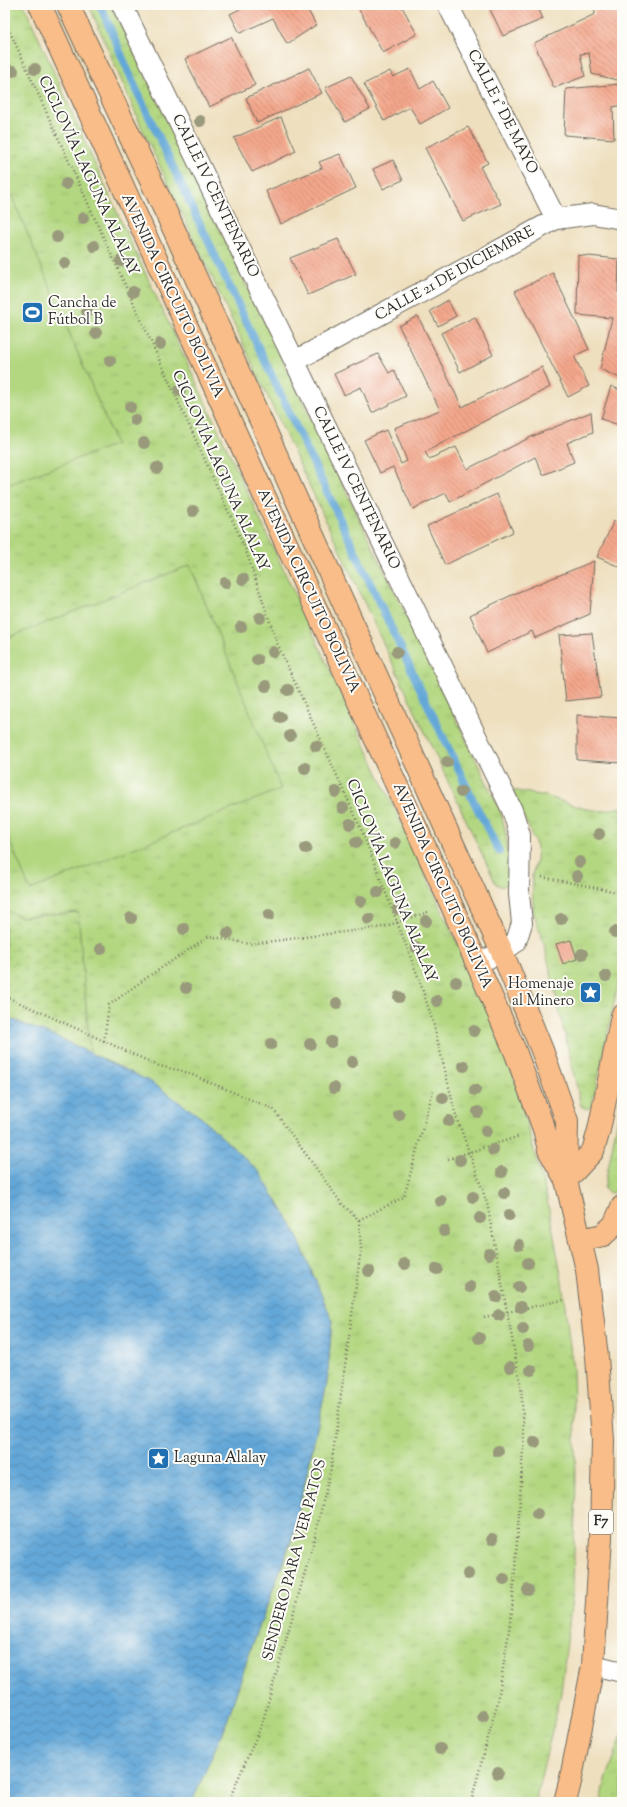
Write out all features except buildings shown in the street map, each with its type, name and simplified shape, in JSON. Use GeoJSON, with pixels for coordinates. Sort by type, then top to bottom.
{"type":"FeatureCollection","features":[{"type":"Feature","properties":{"kind":"main road","name":"AVENIDA CIRCUITO BOLIVIA"},"geometry":{"type":"LineString","coordinates":[[40,5],[478,963],[515,1051],[544,1129],[549,1150],[566,1180]]}},
{"type":"Feature","properties":{"kind":"main road","name":"AVENIDA CIRCUITO BOLIVIA"},"geometry":{"type":"LineString","coordinates":[[68,5],[171,223],[502,952],[542,1050],[567,1121],[566,1180],[587,1270],[596,1350],[603,1440],[601,1538],[593,1664],[565,1802]]}},
{"type":"Feature","properties":{"kind":"main road"},"geometry":{"type":"LineString","coordinates":[[566,1180],[592,1151],[599,1130],[622,1016]]}},
{"type":"Feature","properties":{"kind":"main road"},"geometry":{"type":"LineString","coordinates":[[581,1240],[603,1236],[614,1225],[622,1206]]}},
{"type":"Feature","properties":{"kind":"street","name":"CALLE IV CENTENARIO"},"geometry":{"type":"LineString","coordinates":[[122,5],[512,810],[520,835],[519,894],[522,923],[516,942],[502,952],[478,963]]}},
{"type":"Feature","properties":{"kind":"street","name":"CALLE 1° DE MAYO"},"geometry":{"type":"LineString","coordinates":[[448,5],[556,219]]}},
{"type":"Feature","properties":{"kind":"street","name":"CALLE 21 DE DICIEMBRE"},"geometry":{"type":"LineString","coordinates":[[295,361],[556,219],[593,214],[622,219]]}},
{"type":"Feature","properties":{"kind":"street"},"geometry":{"type":"LineString","coordinates":[[593,1664],[622,1672]]}},
{"type":"Feature","properties":{"kind":"path","name":"CICLOVÍA LAGUNA ALALAY"},"geometry":{"type":"LineString","coordinates":[[5,21],[245,548],[277,643],[362,831],[419,979],[433,1022],[455,1112],[487,1203],[522,1387],[524,1432],[512,1611],[498,1700],[471,1802]]}},
{"type":"Feature","properties":{"kind":"path"},"geometry":{"type":"LineString","coordinates":[[535,876],[622,893]]}},
{"type":"Feature","properties":{"kind":"path"},"geometry":{"type":"LineString","coordinates":[[104,1041],[109,1004],[209,936],[250,944],[383,927],[451,904]]}},
{"type":"Feature","properties":{"kind":"path"},"geometry":{"type":"LineString","coordinates":[[5,996],[159,1066],[183,1071],[273,1109],[342,1204],[359,1220],[404,1197],[433,1091]]}},
{"type":"Feature","properties":{"kind":"path"},"geometry":{"type":"LineString","coordinates":[[448,1159],[544,1129]]}},
{"type":"Feature","properties":{"kind":"path","name":"SENDERO PARA VER PATOS"},"geometry":{"type":"LineString","coordinates":[[228,1802],[262,1724],[313,1544],[331,1468],[362,1249],[359,1220]]}},
{"type":"Feature","properties":{"kind":"path"},"geometry":{"type":"LineString","coordinates":[[484,1317],[563,1300]]}},
{"type":"Feature","properties":{"kind":"green space"},"geometry":{"type":"Polygon","coordinates":[[[5,5],[24,5],[103,182],[478,988],[514,1077],[546,1194],[561,1274],[573,1370],[576,1480],[573,1590],[561,1693],[535,1802],[192,1802],[227,1721],[249,1654],[294,1534],[327,1383],[332,1320],[294,1229],[259,1172],[203,1119],[151,1082],[59,1038],[5,1017],[5,5]]]}},
{"type":"Feature","properties":{"kind":"green space"},"geometry":{"type":"Polygon","coordinates":[[[89,5],[111,5],[500,810],[506,837],[509,864],[508,883],[502,887],[496,884],[141,126],[89,5]]]}},
{"type":"Feature","properties":{"kind":"green space","name":"Cancha de Fútbol B"},"geometry":{"type":"Polygon","coordinates":[[[5,180],[116,444],[5,486],[5,180]]]}},
{"type":"Feature","properties":{"kind":"green space"},"geometry":{"type":"Polygon","coordinates":[[[190,565],[281,789],[30,890],[5,830],[5,639],[190,565]]]}},
{"type":"Feature","properties":{"kind":"green space"},"geometry":{"type":"Polygon","coordinates":[[[512,790],[546,796],[586,809],[603,811],[622,807],[622,966],[592,1106],[587,1109],[581,1106],[545,948],[533,910],[532,875],[536,861],[537,847],[512,790]]]}},
{"type":"Feature","properties":{"kind":"green space"},"geometry":{"type":"Polygon","coordinates":[[[5,910],[21,917],[78,912],[90,1053],[59,1038],[5,1017],[5,910]]]}},
{"type":"Feature","properties":{"kind":"green space"},"geometry":{"type":"Polygon","coordinates":[[[622,1097],[622,1169],[617,1192],[609,1193],[604,1189],[622,1097]]]}},
{"type":"Feature","properties":{"kind":"green space"},"geometry":{"type":"Polygon","coordinates":[[[622,1735],[622,1802],[601,1802],[605,1783],[622,1735]]]}},
{"type":"Feature","properties":{"kind":"water","name":"Laguna Alalay"},"geometry":{"type":"Polygon","coordinates":[[[5,1017],[59,1038],[151,1082],[203,1119],[259,1172],[294,1229],[332,1320],[327,1383],[293,1534],[249,1654],[227,1721],[192,1802],[5,1802],[5,1017]]]}},
{"type":"Feature","properties":{"kind":"waterway"},"geometry":{"type":"LineString","coordinates":[[100,5],[136,89],[472,798],[499,851]]}},
{"type":"Feature","properties":{"kind":"place","name":"Cancha de Fútbol B"},"geometry":{"type":"Point","coordinates":[33,312]}},
{"type":"Feature","properties":{"kind":"place","name":"Homenaje al Minero"},"geometry":{"type":"Point","coordinates":[590,993]}},
{"type":"Feature","properties":{"kind":"place","name":"Laguna Alalay"},"geometry":{"type":"Point","coordinates":[158,1458]}}]}
